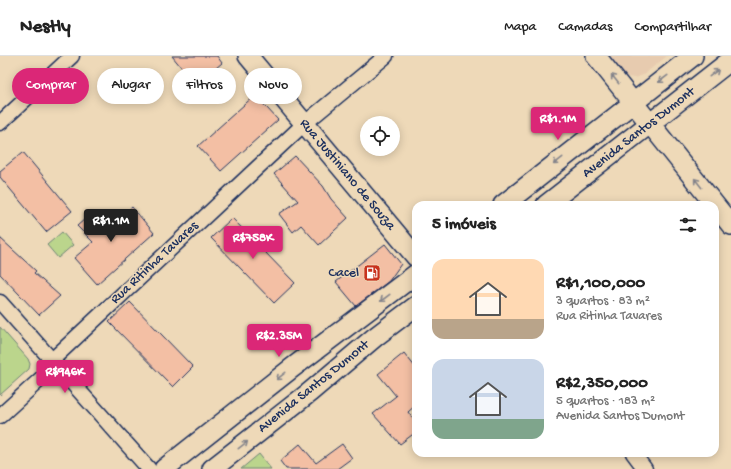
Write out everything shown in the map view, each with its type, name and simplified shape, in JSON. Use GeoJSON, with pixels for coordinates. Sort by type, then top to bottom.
{"type":"FeatureCollection","features":[{"type":"Feature","properties":{"kind":"main road","name":"Rua Justiniano de Souza"},"geometry":{"type":"LineString","coordinates":[[248,56],[412,252]]}},
{"type":"Feature","properties":{"kind":"main road"},"geometry":{"type":"LineString","coordinates":[[596,56],[712,201]]}},
{"type":"Feature","properties":{"kind":"main road","name":"Avenida Santos Dumont"},"geometry":{"type":"LineString","coordinates":[[508,201],[693,56]]}},
{"type":"Feature","properties":{"kind":"main road","name":"Avenida Santos Dumont"},"geometry":{"type":"LineString","coordinates":[[551,201],[731,60]]}},
{"type":"Feature","properties":{"kind":"main road"},"geometry":{"type":"LineString","coordinates":[[719,210],[731,225]]}},
{"type":"Feature","properties":{"kind":"main road","name":"Avenida Santos Dumont"},"geometry":{"type":"LineString","coordinates":[[164,469],[292,368],[412,277]]}},
{"type":"Feature","properties":{"kind":"main road","name":"Avenida Santos Dumont"},"geometry":{"type":"LineString","coordinates":[[212,469],[310,392],[375,337],[412,309]]}},
{"type":"Feature","properties":{"kind":"street"},"geometry":{"type":"LineString","coordinates":[[0,123],[72,56]]}},
{"type":"Feature","properties":{"kind":"street","name":"Rua Ritinha Tavares"},"geometry":{"type":"LineString","coordinates":[[52,360],[304,124],[386,56]]}},
{"type":"Feature","properties":{"kind":"street"},"geometry":{"type":"LineString","coordinates":[[0,302],[148,469]]}},
{"type":"Feature","properties":{"kind":"street"},"geometry":{"type":"LineString","coordinates":[[0,416],[45,376],[52,360]]}},
{"type":"Feature","properties":{"kind":"street"},"geometry":{"type":"LineString","coordinates":[[636,457],[645,469]]}},
{"type":"Feature","properties":{"kind":"shaded area"},"geometry":{"type":"Polygon","coordinates":[[[608,56],[667,56],[643,75],[635,78],[628,77],[621,73],[608,56]]]}},
{"type":"Feature","properties":{"kind":"green space"},"geometry":{"type":"Polygon","coordinates":[[[62,232],[73,245],[58,258],[47,245],[62,232]]]}},
{"type":"Feature","properties":{"kind":"green space"},"geometry":{"type":"Polygon","coordinates":[[[0,327],[28,359],[30,364],[29,369],[0,395],[0,327]]]}},
{"type":"Feature","properties":{"kind":"green space"},"geometry":{"type":"Polygon","coordinates":[[[259,454],[271,469],[241,469],[259,454]]]}},
{"type":"Feature","properties":{"kind":"building"},"geometry":{"type":"Polygon","coordinates":[[[172,56],[217,56],[222,63],[216,68],[182,68],[172,56]]]}},
{"type":"Feature","properties":{"kind":"building"},"geometry":{"type":"Polygon","coordinates":[[[245,104],[263,104],[278,120],[221,171],[198,146],[245,104]]]}},
{"type":"Feature","properties":{"kind":"building"},"geometry":{"type":"Polygon","coordinates":[[[23,152],[72,211],[46,232],[0,177],[0,171],[23,152]]]}},
{"type":"Feature","properties":{"kind":"building"},"geometry":{"type":"Polygon","coordinates":[[[295,156],[323,186],[331,199],[348,218],[319,245],[301,225],[293,232],[279,214],[298,201],[274,174],[295,156]]]}},
{"type":"Feature","properties":{"kind":"building"},"geometry":{"type":"Polygon","coordinates":[[[132,207],[154,233],[97,284],[74,258],[93,242],[77,226],[93,212],[108,228],[132,207]]]}},
{"type":"Feature","properties":{"kind":"building"},"geometry":{"type":"Polygon","coordinates":[[[232,218],[295,283],[274,303],[211,238],[232,218]]]}},
{"type":"Feature","properties":{"kind":"building"},"geometry":{"type":"Polygon","coordinates":[[[0,238],[36,271],[34,273],[60,296],[39,315],[0,274],[0,238]]]}},
{"type":"Feature","properties":{"kind":"building","name":"Cacel"},"geometry":{"type":"Polygon","coordinates":[[[385,244],[401,264],[389,281],[356,306],[336,282],[385,244]]]}},
{"type":"Feature","properties":{"kind":"building"},"geometry":{"type":"Polygon","coordinates":[[[130,302],[193,367],[173,387],[109,322],[130,302]]]}},
{"type":"Feature","properties":{"kind":"building"},"geometry":{"type":"Polygon","coordinates":[[[404,353],[412,363],[412,408],[408,412],[412,418],[412,435],[400,444],[373,414],[396,396],[378,374],[404,353]]]}},
{"type":"Feature","properties":{"kind":"building"},"geometry":{"type":"Polygon","coordinates":[[[300,444],[316,463],[342,444],[352,458],[337,469],[286,469],[280,461],[300,444]]]}},
{"type":"Feature","properties":{"kind":"place","name":"Cacel"},"geometry":{"type":"Point","coordinates":[372,273]}}]}
